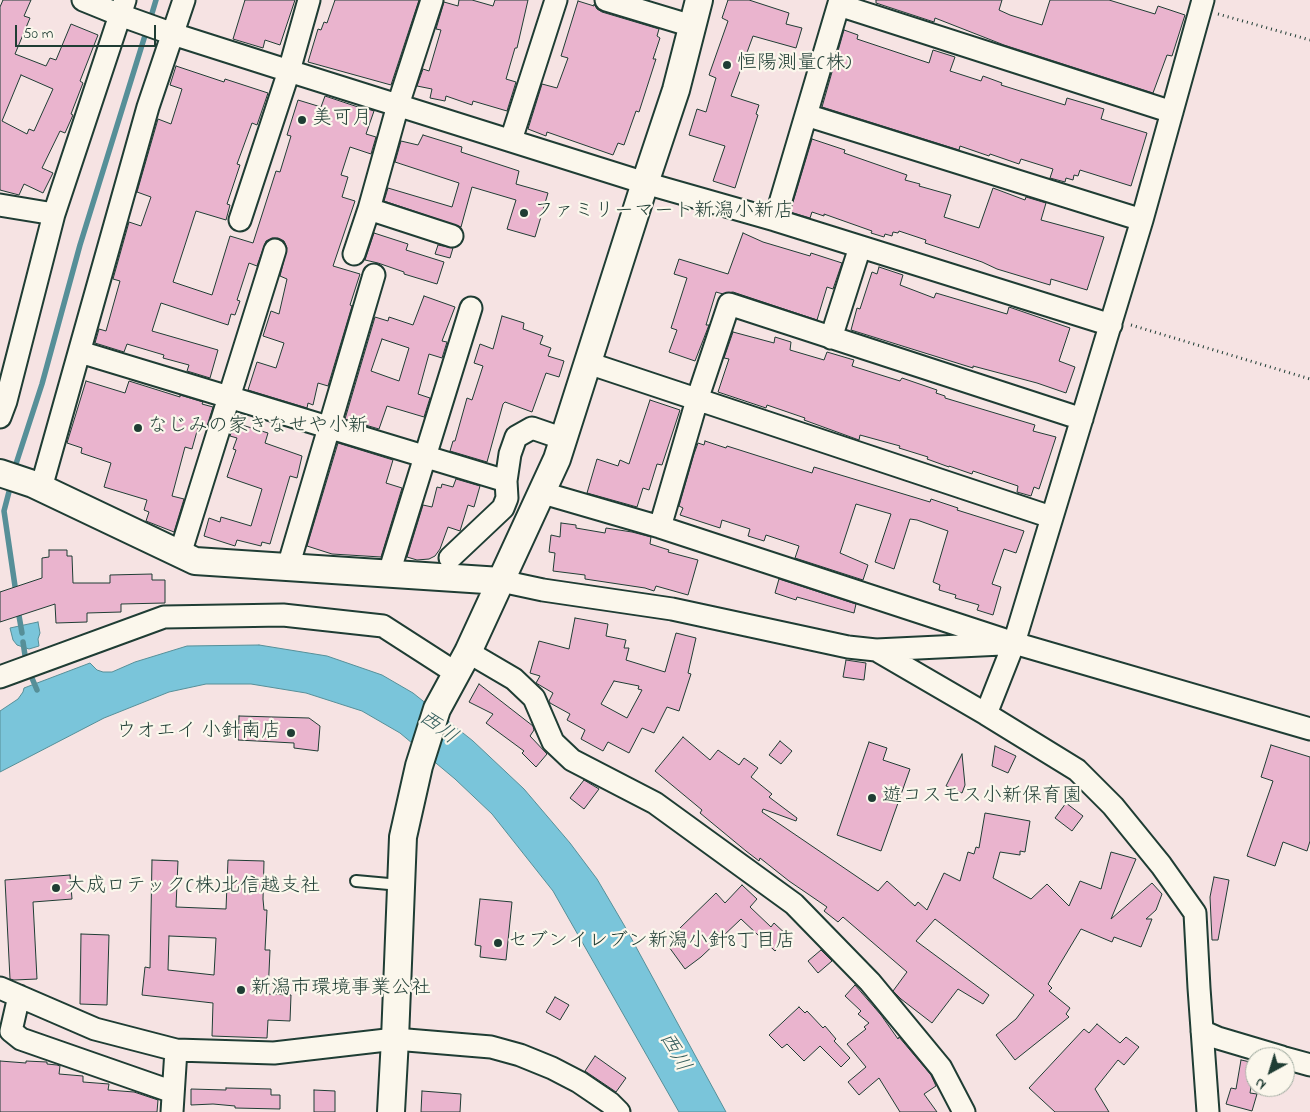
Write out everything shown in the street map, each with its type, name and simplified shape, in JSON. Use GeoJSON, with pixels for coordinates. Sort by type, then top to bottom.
{"type":"FeatureCollection","features":[{"type":"Feature","properties":{"kind":"street"},"geometry":{"type":"LineString","coordinates":[[83,0],[122,8],[173,34],[289,71],[644,183],[775,220],[1110,325]]}},
{"type":"Feature","properties":{"kind":"street"},"geometry":{"type":"LineString","coordinates":[[37,486],[80,352],[148,107],[184,0]]}},
{"type":"Feature","properties":{"kind":"street"},"geometry":{"type":"LineString","coordinates":[[240,220],[289,71],[310,0]]}},
{"type":"Feature","properties":{"kind":"street"},"geometry":{"type":"LineString","coordinates":[[354,254],[369,210],[398,105],[432,0]]}},
{"type":"Feature","properties":{"kind":"street"},"geometry":{"type":"LineString","coordinates":[[511,140],[556,0]]}},
{"type":"Feature","properties":{"kind":"street"},"geometry":{"type":"LineString","coordinates":[[606,0],[692,26]]}},
{"type":"Feature","properties":{"kind":"street"},"geometry":{"type":"LineString","coordinates":[[390,1112],[395,1040],[403,836],[419,766],[437,709],[462,663],[557,460],[644,183],[676,90],[699,0]]}},
{"type":"Feature","properties":{"kind":"street"},"geometry":{"type":"LineString","coordinates":[[775,220],[840,2],[1172,112]]}},
{"type":"Feature","properties":{"kind":"street"},"geometry":{"type":"LineString","coordinates":[[986,714],[1014,643],[1142,220],[1202,5]]}},
{"type":"Feature","properties":{"kind":"street"},"geometry":{"type":"LineString","coordinates":[[0,417],[6,401],[54,214],[122,8]]}},
{"type":"Feature","properties":{"kind":"street"},"geometry":{"type":"LineString","coordinates":[[806,115],[1142,220]]}},
{"type":"Feature","properties":{"kind":"street"},"geometry":{"type":"LineString","coordinates":[[0,205],[54,214]]}},
{"type":"Feature","properties":{"kind":"street"},"geometry":{"type":"LineString","coordinates":[[369,210],[452,236]]}},
{"type":"Feature","properties":{"kind":"street"},"geometry":{"type":"LineString","coordinates":[[831,338],[860,247]]}},
{"type":"Feature","properties":{"kind":"street"},"geometry":{"type":"LineString","coordinates":[[180,554],[275,250]]}},
{"type":"Feature","properties":{"kind":"street"},"geometry":{"type":"LineString","coordinates":[[288,567],[374,276]]}},
{"type":"Feature","properties":{"kind":"street"},"geometry":{"type":"LineString","coordinates":[[660,527],[697,400],[729,304],[1082,419]]}},
{"type":"Feature","properties":{"kind":"street"},"geometry":{"type":"LineString","coordinates":[[389,574],[471,308]]}},
{"type":"Feature","properties":{"kind":"street"},"geometry":{"type":"LineString","coordinates":[[80,352],[506,481]]}},
{"type":"Feature","properties":{"kind":"street"},"geometry":{"type":"LineString","coordinates":[[588,363],[1051,518]]}},
{"type":"Feature","properties":{"kind":"street"},"geometry":{"type":"LineString","coordinates":[[450,558],[504,508],[507,498],[506,481],[510,454],[516,437],[532,428],[564,439]]}},
{"type":"Feature","properties":{"kind":"street"},"geometry":{"type":"LineString","coordinates":[[0,473],[37,486],[195,561],[501,581],[543,590],[672,610],[848,647],[876,650],[1014,643]]}},
{"type":"Feature","properties":{"kind":"street"},"geometry":{"type":"LineString","coordinates":[[543,492],[660,527],[1014,643],[1310,729]]}},
{"type":"Feature","properties":{"kind":"street"},"geometry":{"type":"LineString","coordinates":[[0,677],[164,617],[283,615],[383,626],[462,663],[514,679],[534,698],[553,742],[572,760],[655,803],[794,904],[870,982],[941,1068],[964,1112]]}},
{"type":"Feature","properties":{"kind":"street"},"geometry":{"type":"LineString","coordinates":[[876,650],[1077,770],[1114,806],[1161,865],[1195,913],[1208,1112]]}},
{"type":"Feature","properties":{"kind":"street"},"geometry":{"type":"LineString","coordinates":[[176,1050],[173,1102],[21,1039],[12,1032],[9,992],[95,1029],[176,1050],[274,1053],[395,1040],[481,1046],[520,1055],[552,1068],[580,1082],[610,1103],[619,1112]]}},
{"type":"Feature","properties":{"kind":"street"},"geometry":{"type":"LineString","coordinates":[[1202,1032],[1249,1047]]}},
{"type":"Feature","properties":{"kind":"street"},"geometry":{"type":"LineString","coordinates":[[1295,1060],[1310,1065]]}},
{"type":"Feature","properties":{"kind":"lane"},"geometry":{"type":"LineString","coordinates":[[356,881],[401,885]]}},
{"type":"Feature","properties":{"kind":"path"},"geometry":{"type":"LineString","coordinates":[[1202,5],[1310,40]]}},
{"type":"Feature","properties":{"kind":"path"},"geometry":{"type":"LineString","coordinates":[[1110,325],[1116,320],[1310,379]]}},
{"type":"Feature","properties":{"kind":"water"},"geometry":{"type":"Polygon","coordinates":[[[38,622],[40,633],[38,639],[39,646],[29,649],[17,645],[13,640],[10,628],[38,622]]]}},
{"type":"Feature","properties":{"kind":"water","name":"西川"},"geometry":{"type":"Polygon","coordinates":[[[259,645],[327,656],[382,675],[413,693],[473,741],[524,789],[570,843],[597,879],[726,1112],[679,1112],[553,891],[492,814],[455,779],[400,733],[362,711],[306,693],[251,684],[206,684],[169,692],[104,718],[0,772],[0,711],[18,699],[24,688],[90,663],[97,670],[112,672],[135,662],[187,646],[259,645]]]}},
{"type":"Feature","properties":{"kind":"building"},"geometry":{"type":"Polygon","coordinates":[[[3,0],[31,0],[24,16],[30,18],[15,54],[46,66],[50,58],[56,60],[71,24],[98,35],[80,81],[83,83],[71,114],[73,115],[65,133],[60,131],[42,168],[53,173],[43,193],[24,184],[19,195],[0,190],[0,7],[3,0]],[[21,75],[2,121],[27,134],[29,129],[34,131],[53,89],[21,75]]]}},
{"type":"Feature","properties":{"kind":"building"},"geometry":{"type":"Polygon","coordinates":[[[245,0],[295,0],[280,45],[265,40],[263,48],[233,39],[245,0]]]}},
{"type":"Feature","properties":{"kind":"building"},"geometry":{"type":"Polygon","coordinates":[[[335,0],[419,0],[391,85],[308,62],[318,29],[321,30],[324,22],[327,23],[335,0]]]}},
{"type":"Feature","properties":{"kind":"building"},"geometry":{"type":"Polygon","coordinates":[[[459,0],[472,0],[493,6],[495,0],[528,0],[517,48],[515,48],[506,79],[516,82],[507,111],[473,101],[472,105],[446,96],[445,101],[430,98],[432,89],[417,86],[423,69],[429,71],[441,30],[436,29],[444,2],[458,6],[459,0]]]}},
{"type":"Feature","properties":{"kind":"building"},"geometry":{"type":"Polygon","coordinates":[[[728,0],[749,0],[789,13],[786,24],[802,28],[796,48],[753,36],[731,96],[759,105],[756,114],[758,115],[735,188],[713,181],[725,146],[689,135],[697,109],[706,112],[716,78],[709,75],[728,21],[722,18],[728,0]]]}},
{"type":"Feature","properties":{"kind":"building"},"geometry":{"type":"Polygon","coordinates":[[[876,0],[1002,0],[999,10],[1042,25],[1050,0],[1109,0],[1155,14],[1158,6],[1185,15],[1172,56],[1167,55],[1153,93],[1004,45],[935,18],[934,22],[876,3],[876,0]]]}},
{"type":"Feature","properties":{"kind":"building"},"geometry":{"type":"Polygon","coordinates":[[[578,1],[594,6],[594,4],[602,12],[659,29],[657,36],[660,38],[653,59],[656,59],[639,112],[636,111],[624,145],[618,143],[613,155],[547,132],[546,136],[528,129],[542,84],[557,88],[568,58],[561,56],[578,1]]]}},
{"type":"Feature","properties":{"kind":"building"},"geometry":{"type":"Polygon","coordinates":[[[844,30],[858,35],[857,39],[929,63],[933,50],[955,57],[950,71],[981,81],[983,76],[1002,83],[1001,85],[1065,105],[1067,98],[1104,109],[1101,119],[1147,133],[1131,186],[1080,170],[1078,176],[1074,175],[1073,180],[1066,178],[1065,182],[1050,178],[1053,169],[1021,159],[1019,164],[960,146],[959,150],[822,107],[844,30]]]}},
{"type":"Feature","properties":{"kind":"building"},"geometry":{"type":"Polygon","coordinates":[[[176,66],[224,82],[225,79],[268,93],[257,125],[252,123],[237,164],[240,165],[227,204],[230,205],[226,220],[196,211],[173,282],[212,295],[230,236],[253,243],[276,171],[280,172],[291,136],[287,135],[298,100],[321,107],[325,96],[374,111],[366,134],[376,137],[371,154],[350,147],[341,175],[348,177],[342,197],[355,201],[333,266],[360,274],[328,386],[318,383],[313,405],[308,403],[307,408],[248,390],[257,362],[276,368],[284,343],[263,336],[271,311],[279,314],[287,279],[280,276],[287,248],[284,241],[278,238],[266,241],[257,266],[249,263],[237,300],[240,301],[235,315],[231,314],[228,325],[161,303],[152,331],[218,350],[210,378],[187,371],[189,365],[163,358],[164,355],[127,344],[124,352],[95,343],[99,329],[106,331],[120,281],[113,279],[129,222],[141,226],[151,197],[137,192],[158,119],[171,124],[182,89],[170,85],[176,66]]]}},
{"type":"Feature","properties":{"kind":"building"},"geometry":{"type":"Polygon","coordinates":[[[423,135],[462,147],[461,152],[519,171],[516,184],[548,193],[535,237],[507,229],[516,200],[472,187],[461,227],[384,201],[388,188],[452,207],[459,183],[395,162],[401,141],[418,145],[423,135]]]}},
{"type":"Feature","properties":{"kind":"building"},"geometry":{"type":"Polygon","coordinates":[[[812,139],[845,150],[844,153],[907,175],[905,180],[920,184],[919,186],[951,195],[944,217],[979,228],[993,188],[1025,200],[1026,197],[1046,203],[1041,220],[1104,237],[1087,290],[1051,279],[1050,285],[997,269],[925,243],[926,240],[899,231],[898,233],[893,232],[892,236],[885,234],[884,237],[824,214],[824,216],[812,212],[810,218],[790,212],[812,139]]]}},
{"type":"Feature","properties":{"kind":"building"},"geometry":{"type":"Polygon","coordinates":[[[374,233],[408,244],[406,250],[444,262],[437,284],[365,260],[374,233]]]}},
{"type":"Feature","properties":{"kind":"building"},"geometry":{"type":"Polygon","coordinates":[[[743,233],[763,242],[810,256],[811,253],[842,263],[833,289],[827,287],[817,320],[733,292],[723,294],[716,292],[706,325],[709,325],[695,361],[669,352],[677,330],[671,328],[687,278],[674,274],[679,259],[728,274],[743,233]]]}},
{"type":"Feature","properties":{"kind":"building"},"geometry":{"type":"Polygon","coordinates":[[[438,245],[453,248],[450,258],[435,254],[438,245]]]}},
{"type":"Feature","properties":{"kind":"building"},"geometry":{"type":"Polygon","coordinates":[[[879,267],[903,275],[900,285],[934,298],[936,293],[1007,314],[1009,307],[1070,328],[1059,361],[1075,367],[1066,393],[1037,383],[973,366],[973,368],[851,330],[857,308],[860,309],[872,272],[877,274],[879,267]]]}},
{"type":"Feature","properties":{"kind":"building"},"geometry":{"type":"Polygon","coordinates":[[[424,296],[455,307],[442,341],[447,342],[442,358],[429,354],[418,394],[430,398],[424,417],[387,406],[379,429],[345,419],[375,317],[388,321],[389,317],[413,325],[424,296]],[[382,339],[371,371],[399,381],[409,348],[382,339]]]}},
{"type":"Feature","properties":{"kind":"building"},"geometry":{"type":"Polygon","coordinates":[[[502,316],[524,323],[523,329],[543,336],[540,344],[551,348],[548,356],[564,361],[559,377],[546,373],[532,412],[505,402],[503,404],[487,462],[450,451],[453,441],[455,441],[467,398],[472,400],[483,366],[474,363],[480,344],[493,349],[502,316]]]}},
{"type":"Feature","properties":{"kind":"building"},"geometry":{"type":"Polygon","coordinates":[[[733,332],[774,343],[775,337],[791,342],[790,350],[824,360],[827,352],[854,360],[852,366],[900,381],[902,378],[937,390],[936,393],[945,396],[945,398],[1035,425],[1033,431],[1056,437],[1039,489],[1034,487],[1031,496],[1017,492],[1018,486],[973,471],[972,474],[949,467],[927,459],[928,457],[899,448],[900,446],[860,435],[859,440],[767,405],[766,408],[718,392],[729,359],[724,358],[733,332]]]}},
{"type":"Feature","properties":{"kind":"building"},"geometry":{"type":"Polygon","coordinates":[[[86,381],[125,393],[129,381],[203,402],[202,404],[213,407],[207,426],[199,424],[192,449],[185,447],[172,496],[184,499],[174,532],[146,521],[149,512],[144,510],[147,500],[104,487],[111,463],[81,453],[82,448],[67,443],[86,381]]]}},
{"type":"Feature","properties":{"kind":"building"},"geometry":{"type":"Polygon","coordinates":[[[650,400],[680,410],[662,465],[657,464],[649,490],[643,488],[637,507],[587,493],[597,459],[618,466],[620,460],[629,464],[650,400]]]}},
{"type":"Feature","properties":{"kind":"building"},"geometry":{"type":"Polygon","coordinates":[[[237,414],[245,417],[242,425],[268,433],[265,443],[302,456],[297,478],[290,476],[270,544],[262,542],[261,546],[237,540],[235,546],[204,536],[209,518],[220,522],[221,517],[251,526],[262,489],[227,477],[236,450],[233,449],[237,438],[230,436],[237,414]]]}},
{"type":"Feature","properties":{"kind":"building"},"geometry":{"type":"Polygon","coordinates":[[[705,441],[726,448],[727,446],[812,473],[814,467],[930,502],[931,499],[958,508],[957,510],[1024,531],[1016,553],[1004,549],[992,584],[1001,587],[993,615],[977,610],[979,605],[955,598],[956,595],[939,590],[940,585],[933,582],[948,531],[917,520],[910,519],[894,569],[875,562],[891,514],[856,504],[840,553],[868,565],[863,580],[795,558],[799,546],[766,535],[764,541],[748,536],[750,529],[722,520],[720,528],[680,515],[683,508],[679,506],[694,454],[698,443],[704,445],[705,441]]]}},
{"type":"Feature","properties":{"kind":"building"},"geometry":{"type":"Polygon","coordinates":[[[338,443],[393,460],[386,483],[402,488],[381,557],[332,554],[307,546],[338,443]]]}},
{"type":"Feature","properties":{"kind":"building"},"geometry":{"type":"Polygon","coordinates":[[[456,479],[480,486],[474,507],[468,505],[460,531],[448,527],[440,549],[435,556],[429,559],[417,560],[407,557],[423,505],[432,507],[437,487],[441,488],[442,484],[453,487],[456,479]]]}},
{"type":"Feature","properties":{"kind":"building"},"geometry":{"type":"Polygon","coordinates":[[[561,523],[576,525],[576,528],[605,533],[606,528],[651,537],[650,544],[669,550],[668,552],[698,560],[688,595],[656,586],[654,591],[585,579],[585,575],[553,571],[555,553],[549,552],[551,535],[560,537],[561,523]]]}},
{"type":"Feature","properties":{"kind":"building"},"geometry":{"type":"Polygon","coordinates":[[[49,550],[67,550],[67,556],[72,556],[73,583],[110,583],[110,575],[152,574],[152,580],[165,580],[165,603],[121,604],[121,612],[87,613],[87,622],[56,623],[55,604],[0,622],[0,592],[42,578],[42,558],[49,557],[49,550]]]}},
{"type":"Feature","properties":{"kind":"building"},"geometry":{"type":"Polygon","coordinates":[[[779,579],[856,604],[854,613],[797,597],[796,600],[775,593],[779,579]]]}},
{"type":"Feature","properties":{"kind":"building"},"geometry":{"type":"Polygon","coordinates":[[[575,618],[608,624],[606,636],[626,640],[624,648],[629,648],[626,660],[665,672],[676,633],[696,638],[688,673],[691,674],[679,711],[667,707],[654,733],[642,728],[629,753],[608,742],[603,751],[581,739],[585,730],[567,720],[570,714],[550,703],[549,701],[553,693],[536,683],[540,676],[530,673],[539,641],[569,649],[575,618]],[[614,681],[601,704],[627,718],[642,690],[638,689],[639,686],[614,681]]]}},
{"type":"Feature","properties":{"kind":"building"},"geometry":{"type":"Polygon","coordinates":[[[846,660],[866,663],[864,680],[843,677],[846,660]]]}},
{"type":"Feature","properties":{"kind":"building"},"geometry":{"type":"Polygon","coordinates":[[[479,684],[533,726],[534,730],[530,736],[547,754],[536,767],[522,753],[524,751],[486,723],[493,714],[469,702],[479,684]]]}},
{"type":"Feature","properties":{"kind":"building"},"geometry":{"type":"Polygon","coordinates":[[[239,716],[309,718],[320,726],[318,751],[294,748],[294,743],[238,740],[239,716]]]}},
{"type":"Feature","properties":{"kind":"building"},"geometry":{"type":"Polygon","coordinates":[[[683,737],[710,760],[718,750],[739,765],[744,758],[758,768],[751,777],[772,794],[769,797],[797,818],[796,821],[763,809],[762,812],[878,891],[887,881],[915,906],[918,902],[927,910],[944,873],[960,881],[968,852],[974,854],[976,847],[979,848],[985,813],[1030,821],[1025,852],[1020,851],[1020,855],[1000,852],[993,878],[1031,899],[1047,884],[1069,906],[1080,881],[1101,889],[1111,852],[1136,859],[1111,919],[1152,883],[1162,894],[1156,910],[1146,919],[1152,919],[1141,947],[1114,937],[1112,942],[1081,929],[1048,984],[1052,988],[1049,991],[1070,1008],[1066,1014],[1069,1017],[1015,1060],[996,1035],[1016,1019],[1034,995],[935,919],[916,941],[989,995],[983,1004],[958,989],[932,1023],[893,991],[907,972],[843,917],[838,922],[824,911],[827,907],[760,858],[759,861],[746,851],[700,813],[702,810],[655,771],[683,737]]]}},
{"type":"Feature","properties":{"kind":"building"},"geometry":{"type":"Polygon","coordinates":[[[780,741],[792,751],[781,764],[769,755],[780,741]]]}},
{"type":"Feature","properties":{"kind":"building"},"geometry":{"type":"Polygon","coordinates":[[[869,742],[887,748],[883,760],[910,769],[881,851],[837,835],[869,742]]]}},
{"type":"Feature","properties":{"kind":"building"},"geometry":{"type":"Polygon","coordinates":[[[1271,745],[1310,757],[1310,841],[1307,851],[1283,842],[1275,866],[1247,856],[1273,781],[1261,777],[1271,745]]]}},
{"type":"Feature","properties":{"kind":"building"},"geometry":{"type":"Polygon","coordinates":[[[995,746],[1016,756],[1008,773],[992,766],[995,746]]]}},
{"type":"Feature","properties":{"kind":"building"},"geometry":{"type":"Polygon","coordinates":[[[962,754],[965,785],[962,793],[946,786],[962,754]]]}},
{"type":"Feature","properties":{"kind":"building"},"geometry":{"type":"Polygon","coordinates":[[[584,780],[599,789],[584,809],[570,798],[584,780]]]}},
{"type":"Feature","properties":{"kind":"building"},"geometry":{"type":"Polygon","coordinates":[[[1066,803],[1083,816],[1072,831],[1055,818],[1066,803]]]}},
{"type":"Feature","properties":{"kind":"building"},"geometry":{"type":"Polygon","coordinates":[[[152,860],[178,861],[176,907],[226,909],[228,860],[264,861],[263,899],[264,910],[267,910],[265,950],[270,950],[268,994],[291,995],[290,1021],[268,1020],[267,1038],[212,1036],[213,1003],[142,995],[145,967],[150,968],[152,860]],[[169,936],[168,970],[214,975],[216,938],[169,936]]]}},
{"type":"Feature","properties":{"kind":"building"},"geometry":{"type":"Polygon","coordinates":[[[70,875],[72,899],[33,902],[37,979],[10,979],[5,880],[70,875]]]}},
{"type":"Feature","properties":{"kind":"building"},"geometry":{"type":"Polygon","coordinates":[[[1214,877],[1229,880],[1218,940],[1212,940],[1210,897],[1214,877]]]}},
{"type":"Feature","properties":{"kind":"building"},"geometry":{"type":"Polygon","coordinates":[[[742,885],[757,899],[750,907],[771,927],[774,923],[789,937],[775,951],[741,919],[701,957],[685,969],[669,947],[685,935],[679,929],[716,893],[725,903],[742,885]]]}},
{"type":"Feature","properties":{"kind":"building"},"geometry":{"type":"Polygon","coordinates":[[[480,899],[512,902],[506,960],[480,957],[481,946],[475,945],[480,899]]]}},
{"type":"Feature","properties":{"kind":"building"},"geometry":{"type":"Polygon","coordinates":[[[81,934],[109,935],[107,1005],[80,1004],[81,934]]]}},
{"type":"Feature","properties":{"kind":"building"},"geometry":{"type":"Polygon","coordinates":[[[821,950],[832,961],[818,973],[808,961],[821,950]]]}},
{"type":"Feature","properties":{"kind":"building"},"geometry":{"type":"Polygon","coordinates":[[[855,985],[881,1015],[898,1039],[899,1037],[931,1075],[936,1086],[924,1094],[937,1112],[900,1112],[879,1078],[859,1095],[848,1082],[866,1067],[847,1044],[866,1029],[864,1027],[869,1023],[858,1014],[861,1011],[845,996],[855,985]]]}},
{"type":"Feature","properties":{"kind":"building"},"geometry":{"type":"Polygon","coordinates":[[[555,997],[569,1005],[560,1020],[546,1012],[555,997]]]}},
{"type":"Feature","properties":{"kind":"building"},"geometry":{"type":"Polygon","coordinates":[[[799,1007],[805,1013],[807,1011],[823,1028],[825,1026],[836,1039],[834,1041],[850,1058],[841,1067],[820,1046],[804,1061],[787,1044],[782,1048],[769,1035],[799,1007]]]}},
{"type":"Feature","properties":{"kind":"building"},"geometry":{"type":"Polygon","coordinates":[[[1097,1024],[1120,1043],[1126,1037],[1139,1047],[1124,1065],[1118,1060],[1095,1089],[1109,1112],[1055,1112],[1029,1088],[1084,1029],[1089,1033],[1097,1024]]]}},
{"type":"Feature","properties":{"kind":"building"},"geometry":{"type":"Polygon","coordinates":[[[595,1056],[626,1078],[616,1092],[585,1071],[595,1056]]]}},
{"type":"Feature","properties":{"kind":"building"},"geometry":{"type":"Polygon","coordinates":[[[1241,1060],[1245,1061],[1245,1097],[1256,1097],[1252,1111],[1226,1104],[1231,1088],[1236,1089],[1241,1060]]]}},
{"type":"Feature","properties":{"kind":"building"},"geometry":{"type":"Polygon","coordinates":[[[0,1061],[47,1062],[47,1064],[57,1065],[60,1066],[59,1074],[83,1076],[83,1082],[109,1084],[108,1090],[134,1092],[158,1100],[157,1112],[0,1112],[0,1061]]]}},
{"type":"Feature","properties":{"kind":"building"},"geometry":{"type":"Polygon","coordinates":[[[226,1088],[271,1089],[271,1095],[280,1095],[280,1109],[235,1108],[235,1106],[213,1104],[191,1105],[191,1089],[226,1090],[226,1088]]]}},
{"type":"Feature","properties":{"kind":"building"},"geometry":{"type":"Polygon","coordinates":[[[314,1090],[335,1091],[335,1112],[314,1112],[314,1090]]]}},
{"type":"Feature","properties":{"kind":"building"},"geometry":{"type":"Polygon","coordinates":[[[422,1091],[461,1094],[460,1112],[421,1112],[422,1091]]]}},
{"type":"Feature","properties":{"kind":"waterway"},"geometry":{"type":"LineString","coordinates":[[150,20],[156,0]]}},
{"type":"Feature","properties":{"kind":"waterway"},"geometry":{"type":"LineString","coordinates":[[14,470],[42,384],[80,245],[147,29]]}},
{"type":"Feature","properties":{"kind":"waterway"},"geometry":{"type":"LineString","coordinates":[[11,484],[4,511],[16,593]]}},
{"type":"Feature","properties":{"kind":"waterway"},"geometry":{"type":"LineString","coordinates":[[18,610],[22,633]]}},
{"type":"Feature","properties":{"kind":"waterway"},"geometry":{"type":"LineString","coordinates":[[23,642],[26,662]]}},
{"type":"Feature","properties":{"kind":"waterway"},"geometry":{"type":"LineString","coordinates":[[29,671],[37,690]]}},
{"type":"Feature","properties":{"kind":"place","name":"恒陽測量(株)"},"geometry":{"type":"Point","coordinates":[727,65]}},
{"type":"Feature","properties":{"kind":"place","name":"美可月"},"geometry":{"type":"Point","coordinates":[302,120]}},
{"type":"Feature","properties":{"kind":"place","name":"ファミリーマート新潟小新店"},"geometry":{"type":"Point","coordinates":[524,213]}},
{"type":"Feature","properties":{"kind":"place","name":"なじみの家きなせや小新"},"geometry":{"type":"Point","coordinates":[138,428]}},
{"type":"Feature","properties":{"kind":"place","name":"ウオエイ 小針南店"},"geometry":{"type":"Point","coordinates":[291,733]}},
{"type":"Feature","properties":{"kind":"place","name":"遊コスモス小新保育園"},"geometry":{"type":"Point","coordinates":[872,798]}},
{"type":"Feature","properties":{"kind":"place","name":"大成ロテック(株)北信越支社"},"geometry":{"type":"Point","coordinates":[56,888]}},
{"type":"Feature","properties":{"kind":"place","name":"セブンイレブン新潟小針8丁目店"},"geometry":{"type":"Point","coordinates":[498,943]}},
{"type":"Feature","properties":{"kind":"place","name":"新潟市環境事業公社"},"geometry":{"type":"Point","coordinates":[241,990]}}]}
